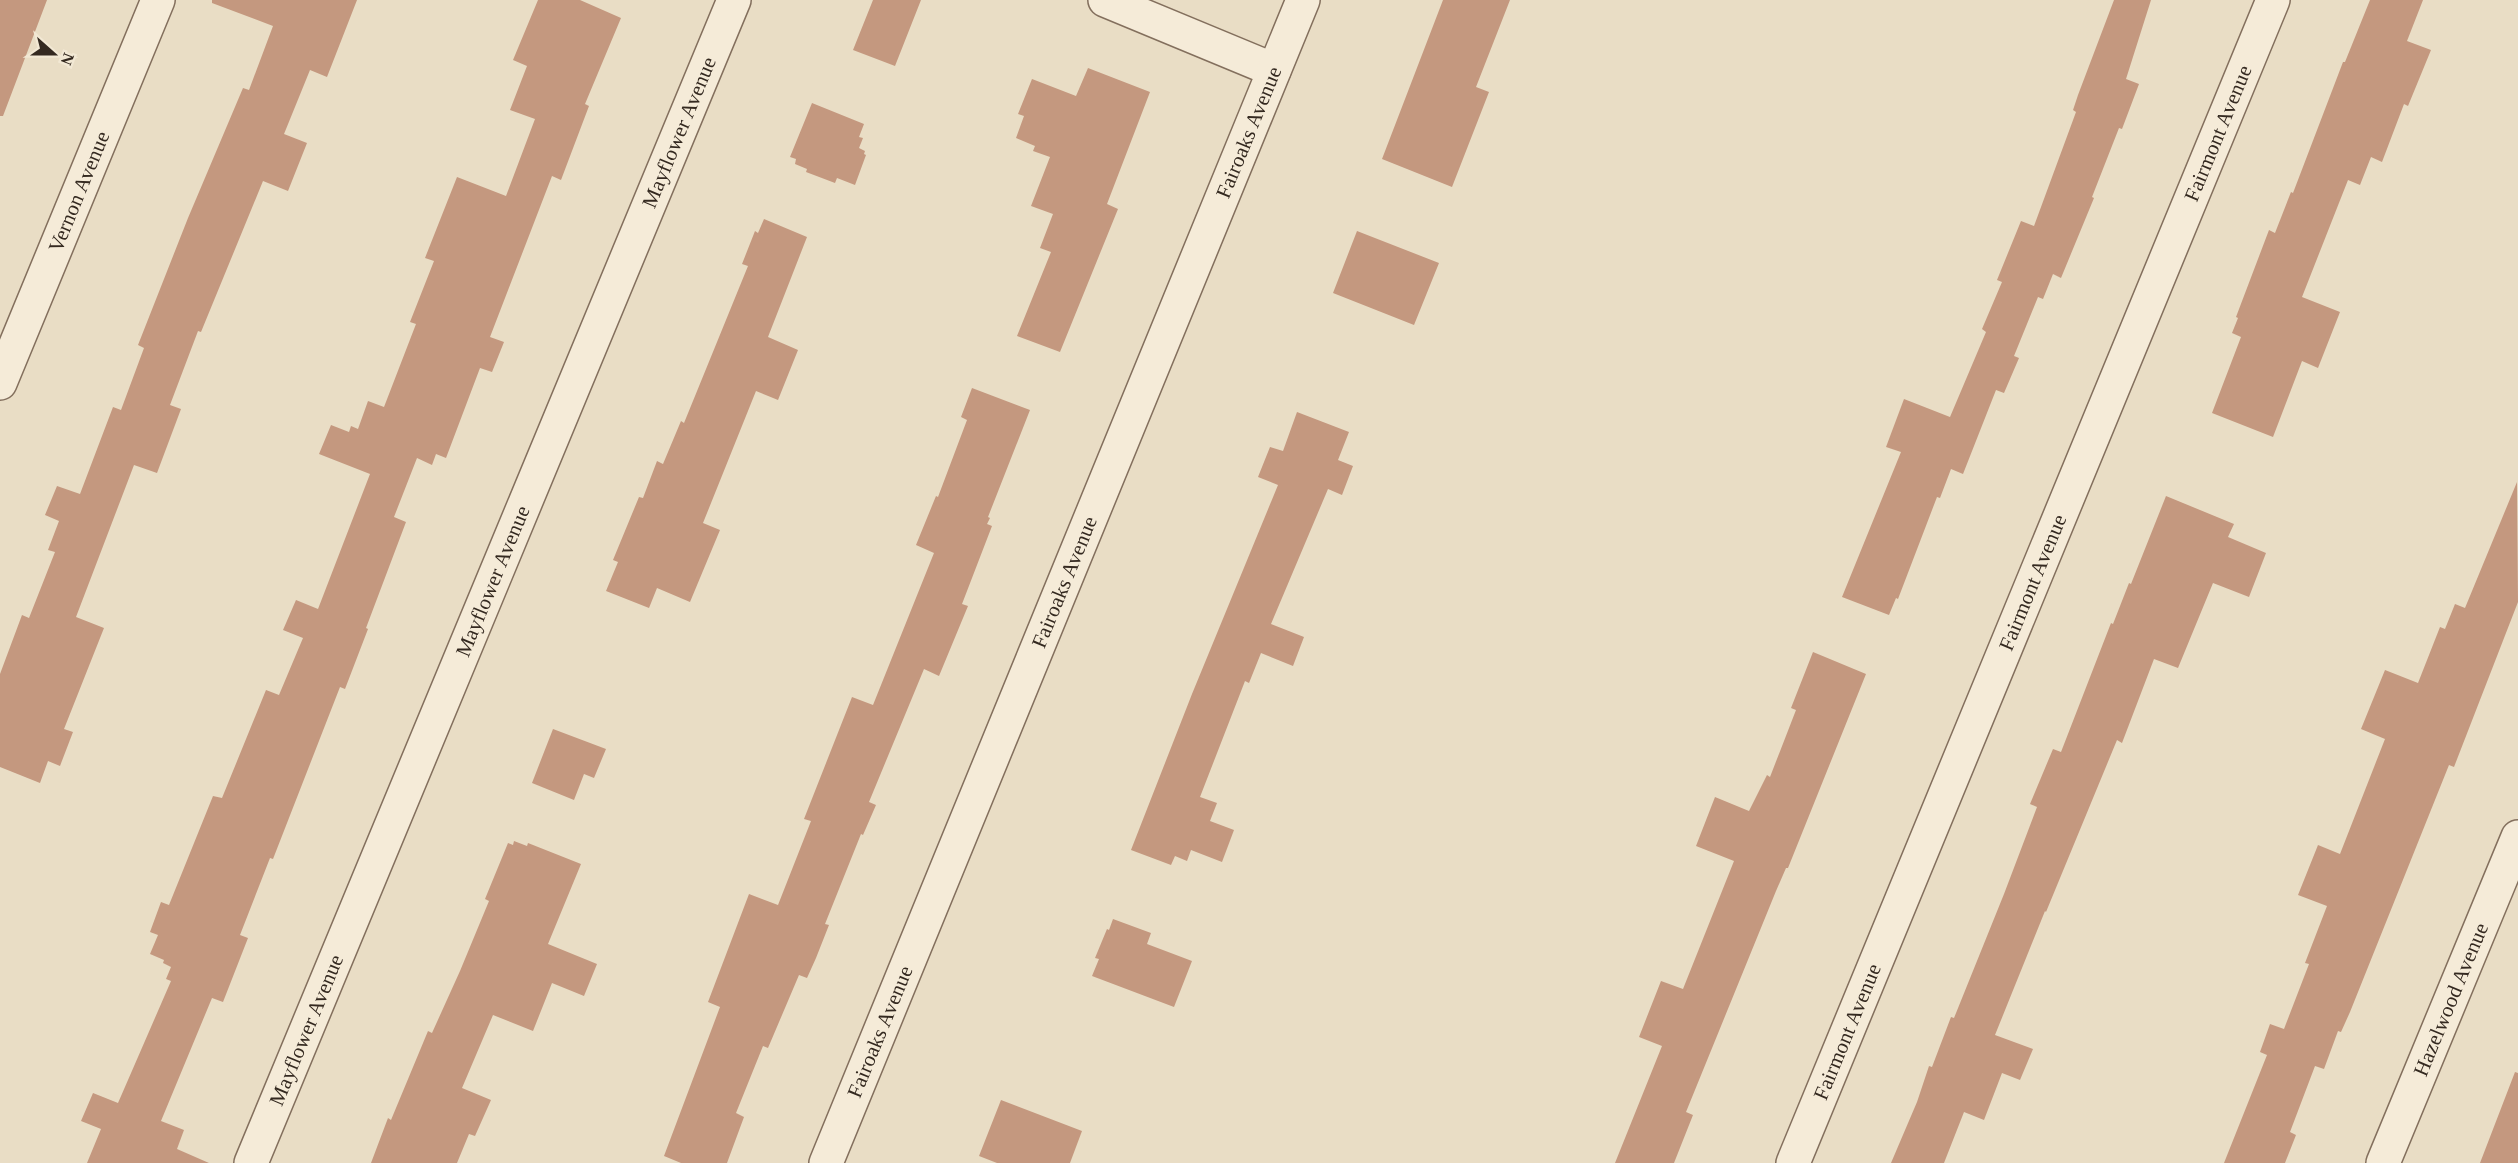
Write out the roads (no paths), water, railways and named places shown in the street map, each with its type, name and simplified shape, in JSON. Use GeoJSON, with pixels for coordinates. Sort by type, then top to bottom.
{"type":"FeatureCollection","features":[{"type":"Feature","properties":{"kind":"street","name":"Vernon Avenue"},"geometry":{"type":"LineString","coordinates":[[0,383],[158,0]]}},
{"type":"Feature","properties":{"kind":"street","name":"Mayflower Avenue"},"geometry":{"type":"LineString","coordinates":[[250,1163],[734,0]]}},
{"type":"Feature","properties":{"kind":"street"},"geometry":{"type":"LineString","coordinates":[[1105,0],[1274,70]]}},
{"type":"Feature","properties":{"kind":"street","name":"Fairoaks Avenue"},"geometry":{"type":"LineString","coordinates":[[826,1163],[1303,0]]}},
{"type":"Feature","properties":{"kind":"street","name":"Fairmont Avenue"},"geometry":{"type":"LineString","coordinates":[[1793,1163],[2273,0]]}},
{"type":"Feature","properties":{"kind":"street","name":"Hazelwood Avenue"},"geometry":{"type":"LineString","coordinates":[[2384,1163],[2518,837]]}}]}
